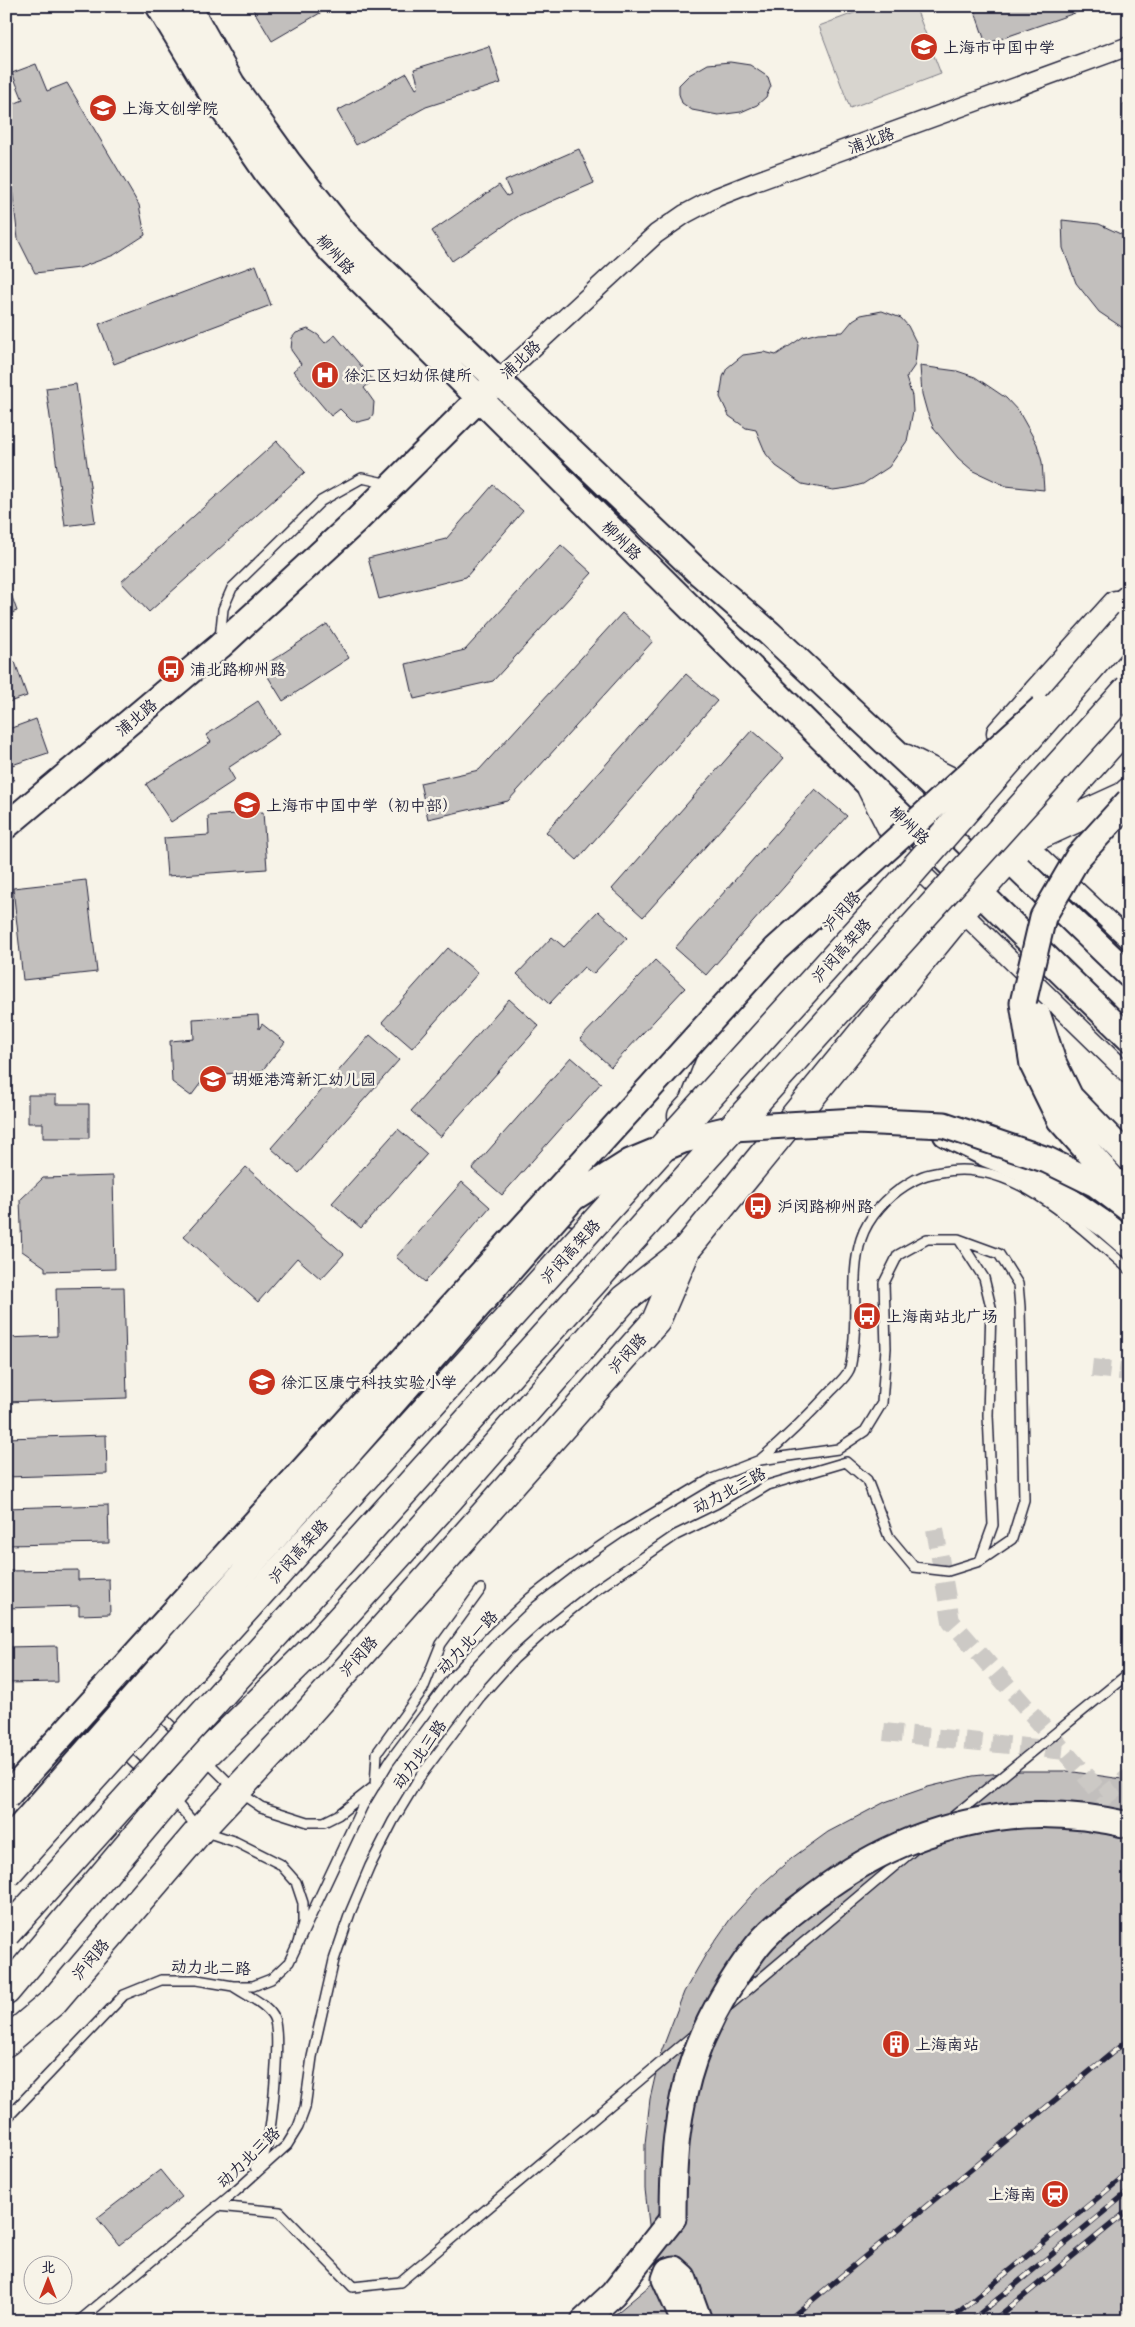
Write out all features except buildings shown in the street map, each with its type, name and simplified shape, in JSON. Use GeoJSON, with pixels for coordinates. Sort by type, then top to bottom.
{"type":"FeatureCollection","features":[{"type":"Feature","properties":{"kind":"main road","name":"柳州路"},"geometry":{"type":"LineString","coordinates":[[160,6],[212,92],[267,173],[332,252],[860,776],[1129,1038]]}},
{"type":"Feature","properties":{"kind":"main road","name":"柳州路"},"geometry":{"type":"LineString","coordinates":[[188,6],[232,84],[288,162],[345,234],[696,570],[769,633],[890,746],[952,788],[1017,850],[1129,974]]}},
{"type":"Feature","properties":{"kind":"main road","name":"浦北路"},"geometry":{"type":"LineString","coordinates":[[6,826],[220,646],[357,520],[498,380]]}},
{"type":"Feature","properties":{"kind":"main road","name":"沪闵路"},"geometry":{"type":"LineString","coordinates":[[6,1852],[566,1239],[694,1102],[714,1052],[1129,591]]}},
{"type":"Feature","properties":{"kind":"main road"},"geometry":{"type":"LineString","coordinates":[[1100,623],[1129,599]]}},
{"type":"Feature","properties":{"kind":"main road","name":"沪闵高架路"},"geometry":{"type":"LineString","coordinates":[[6,1874],[901,884],[1129,623]]}},
{"type":"Feature","properties":{"kind":"main road"},"geometry":{"type":"LineString","coordinates":[[694,1102],[922,875],[1129,649]]}},
{"type":"Feature","properties":{"kind":"main road"},"geometry":{"type":"LineString","coordinates":[[6,1797],[776,949],[1096,659]]}},
{"type":"Feature","properties":{"kind":"main road"},"geometry":{"type":"LineString","coordinates":[[6,1933],[1129,688]]}},
{"type":"Feature","properties":{"kind":"main road","name":"沪闵路"},"geometry":{"type":"LineString","coordinates":[[6,1991],[204,1757],[316,1646],[450,1498],[624,1299],[685,1251],[960,912],[1126,727]]}},
{"type":"Feature","properties":{"kind":"main road","name":"沪闵路"},"geometry":{"type":"LineString","coordinates":[[1017,850],[1125,796],[1129,792]]}},
{"type":"Feature","properties":{"kind":"main road"},"geometry":{"type":"LineString","coordinates":[[1129,801],[1078,858],[1043,917],[1023,1003],[1033,1065],[1060,1120],[1129,1197]]}},
{"type":"Feature","properties":{"kind":"main road"},"geometry":{"type":"LineString","coordinates":[[1030,967],[1040,1028],[1053,1062],[1070,1097],[1129,1158]]}},
{"type":"Feature","properties":{"kind":"main road"},"geometry":{"type":"LineString","coordinates":[[6,1843],[573,1198],[630,1162],[683,1140],[733,1128],[856,1121],[944,1125],[1048,1160],[1096,1184],[1129,1209]]}},
{"type":"Feature","properties":{"kind":"main road"},"geometry":{"type":"LineString","coordinates":[[927,1124],[987,1154],[1020,1167],[1107,1226],[1129,1245]]}},
{"type":"Feature","properties":{"kind":"main road","name":"沪闵路"},"geometry":{"type":"LineString","coordinates":[[6,1817],[465,1313],[566,1239]]}},
{"type":"Feature","properties":{"kind":"main road","name":"沪闵路"},"geometry":{"type":"LineString","coordinates":[[6,2042],[53,2002],[200,1830],[295,1728],[656,1320],[685,1251]]}},
{"type":"Feature","properties":{"kind":"main road"},"geometry":{"type":"LineString","coordinates":[[584,2321],[613,2294],[673,2218],[673,2166],[679,2115],[694,2058],[718,2008],[755,1948],[789,1915],[835,1879],[885,1850],[925,1834],[968,1822],[1010,1816],[1052,1814],[1099,1818],[1129,1825]]}},
{"type":"Feature","properties":{"kind":"main road"},"geometry":{"type":"LineString","coordinates":[[684,2321],[666,2284],[665,2279],[668,2271],[674,2270],[683,2277],[699,2321]]}},
{"type":"Feature","properties":{"kind":"street","name":"浦北路"},"geometry":{"type":"LineString","coordinates":[[498,380],[656,234],[685,214],[717,197],[1129,46]]}},
{"type":"Feature","properties":{"kind":"street"},"geometry":{"type":"LineString","coordinates":[[860,776],[896,850],[1129,1075]]}},
{"type":"Feature","properties":{"kind":"street"},"geometry":{"type":"LineString","coordinates":[[1017,850],[1129,940]]}},
{"type":"Feature","properties":{"kind":"lane"},"geometry":{"type":"LineString","coordinates":[[220,646],[223,609],[232,588],[321,501],[362,478],[392,485]]}},
{"type":"Feature","properties":{"kind":"lane"},"geometry":{"type":"LineString","coordinates":[[760,1460],[803,1422],[849,1371],[856,1323],[853,1290],[862,1238],[875,1214],[893,1193],[919,1176],[955,1169],[983,1170],[1010,1179],[1038,1194],[1129,1269]]}},
{"type":"Feature","properties":{"kind":"lane"},"geometry":{"type":"LineString","coordinates":[[760,1460],[838,1449],[865,1431],[882,1403],[886,1348],[884,1283],[898,1255],[927,1239],[958,1239],[999,1254],[1018,1284],[1024,1500],[1012,1539],[980,1561]]}},
{"type":"Feature","properties":{"kind":"lane"},"geometry":{"type":"LineString","coordinates":[[958,1239],[966,1247],[984,1278],[991,1307],[988,1414],[993,1525],[980,1561]]}},
{"type":"Feature","properties":{"kind":"lane","name":"动力北一路"},"geometry":{"type":"LineString","coordinates":[[298,1943],[362,1807],[375,1786],[419,1719],[453,1676],[492,1634],[530,1598],[573,1565],[659,1509],[708,1480],[760,1460]]}},
{"type":"Feature","properties":{"kind":"lane","name":"动力北三路"},"geometry":{"type":"LineString","coordinates":[[79,2321],[236,2191],[287,2144],[298,2127],[304,2108],[312,2057],[334,1960],[354,1905],[393,1821],[447,1738],[480,1697],[514,1659],[552,1625],[592,1592],[676,1535],[721,1513],[768,1485],[846,1462],[867,1480],[889,1537],[914,1567],[948,1571],[980,1561]]}},
{"type":"Feature","properties":{"kind":"lane"},"geometry":{"type":"LineString","coordinates":[[145,1700],[236,1790],[261,1807],[308,1822],[324,1822],[338,1815],[375,1786],[377,1753],[423,1689],[441,1644],[481,1589]]}},
{"type":"Feature","properties":{"kind":"lane"},"geometry":{"type":"LineString","coordinates":[[217,2206],[280,2212],[353,2287],[400,2282],[1000,1777],[1129,1673]]}},
{"type":"Feature","properties":{"kind":"lane"},"geometry":{"type":"LineString","coordinates":[[108,1740],[171,1797],[200,1830]]}},
{"type":"Feature","properties":{"kind":"lane","name":"动力北二路"},"geometry":{"type":"LineString","coordinates":[[6,2119],[124,1995],[161,1980],[196,1980],[233,1986],[253,1986],[271,1979],[289,1962],[298,1943],[303,1923],[303,1903],[296,1882],[280,1864],[236,1842],[200,1830]]}},
{"type":"Feature","properties":{"kind":"lane"},"geometry":{"type":"LineString","coordinates":[[233,1986],[265,2007],[274,2018],[276,2052],[268,2141],[262,2160],[236,2191]]}},
{"type":"Feature","properties":{"kind":"shaded area"},"geometry":{"type":"Polygon","coordinates":[[[873,6],[915,6],[941,74],[850,108],[819,26],[873,6]]]}},
{"type":"Feature","properties":{"kind":"tunnel"},"geometry":{"type":"LineString","coordinates":[[1092,1368],[1129,1372]]}},
{"type":"Feature","properties":{"kind":"tunnel"},"geometry":{"type":"LineString","coordinates":[[935,1529],[951,1621],[1104,1797],[1129,1777]]}},
{"type":"Feature","properties":{"kind":"tunnel"},"geometry":{"type":"LineString","coordinates":[[884,1732],[1065,1751]]}},
{"type":"Feature","properties":{"kind":"railway"},"geometry":{"type":"LineString","coordinates":[[787,2321],[1129,2039]]}},
{"type":"Feature","properties":{"kind":"railway"},"geometry":{"type":"LineString","coordinates":[[948,2321],[1129,2172]]}},
{"type":"Feature","properties":{"kind":"railway"},"geometry":{"type":"LineString","coordinates":[[971,2321],[1129,2191]]}},
{"type":"Feature","properties":{"kind":"railway"},"geometry":{"type":"LineString","coordinates":[[993,2321],[1129,2210]]}},
{"type":"Feature","properties":{"kind":"place","name":"上海市中国中学"},"geometry":{"type":"Point","coordinates":[924,47]}},
{"type":"Feature","properties":{"kind":"place","name":"上海文创学院"},"geometry":{"type":"Point","coordinates":[103,108]}},
{"type":"Feature","properties":{"kind":"place","name":"徐汇区妇幼保健所"},"geometry":{"type":"Point","coordinates":[325,375]}},
{"type":"Feature","properties":{"kind":"place","name":"浦北路柳州路"},"geometry":{"type":"Point","coordinates":[171,669]}},
{"type":"Feature","properties":{"kind":"place","name":"上海市中国中学（初中部）"},"geometry":{"type":"Point","coordinates":[247,805]}},
{"type":"Feature","properties":{"kind":"place","name":"胡姬港湾新汇幼儿园"},"geometry":{"type":"Point","coordinates":[213,1079]}},
{"type":"Feature","properties":{"kind":"place","name":"沪闵路柳州路"},"geometry":{"type":"Point","coordinates":[758,1206]}},
{"type":"Feature","properties":{"kind":"place","name":"上海南站北广场"},"geometry":{"type":"Point","coordinates":[867,1316]}},
{"type":"Feature","properties":{"kind":"place","name":"徐汇区康宁科技实验小学"},"geometry":{"type":"Point","coordinates":[262,1382]}},
{"type":"Feature","properties":{"kind":"place","name":"上海南站"},"geometry":{"type":"Point","coordinates":[896,2044]}},
{"type":"Feature","properties":{"kind":"place","name":"上海南"},"geometry":{"type":"Point","coordinates":[1055,2194]}}]}
